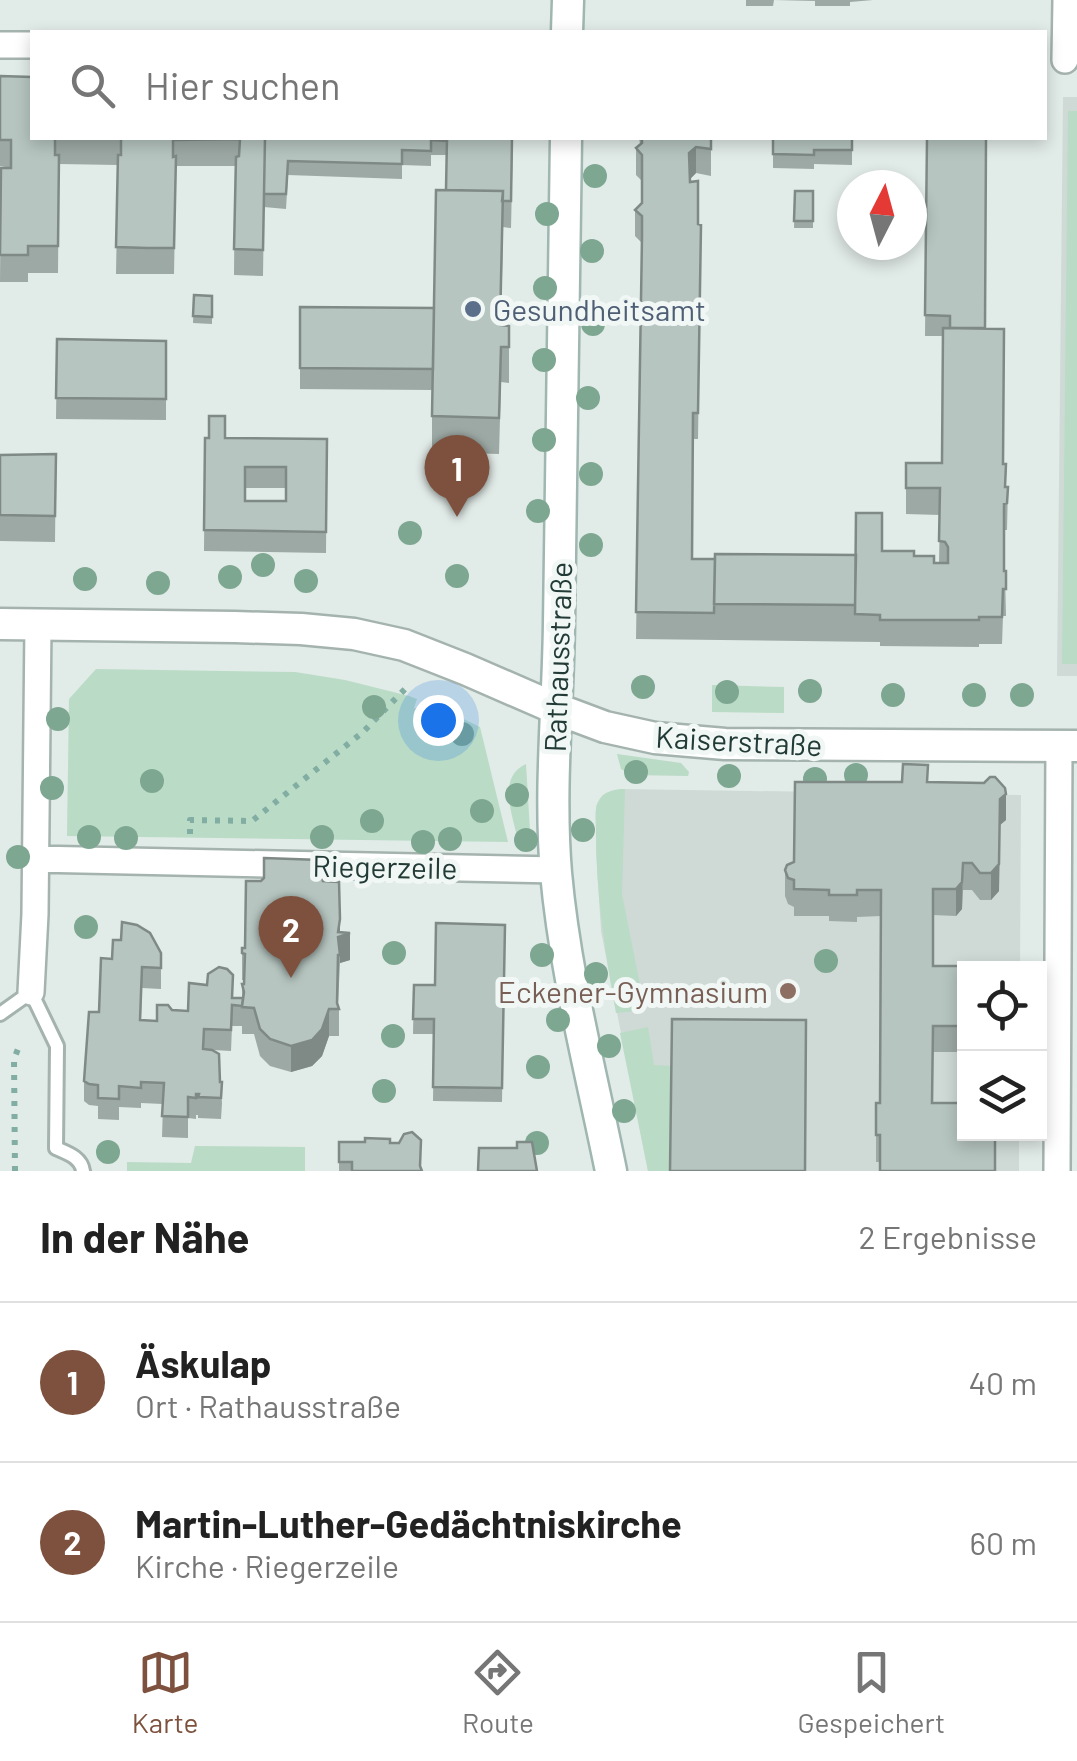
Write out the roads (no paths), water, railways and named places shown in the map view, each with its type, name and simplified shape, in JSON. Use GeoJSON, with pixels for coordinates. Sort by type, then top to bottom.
{"type":"FeatureCollection","features":[{"type":"Feature","properties":{"kind":"street"},"geometry":{"type":"LineString","coordinates":[[567,30],[568,0]]}},
{"type":"Feature","properties":{"kind":"street"},"geometry":{"type":"LineString","coordinates":[[1062,60],[1066,0]]}},
{"type":"Feature","properties":{"kind":"street"},"geometry":{"type":"LineString","coordinates":[[0,45],[30,46]]}},
{"type":"Feature","properties":{"kind":"street","name":"Rathausstraße"},"geometry":{"type":"LineString","coordinates":[[566,140],[553,761],[556,870],[573,986],[611,1171]]}},
{"type":"Feature","properties":{"kind":"street","name":"Kaiserstraße"},"geometry":{"type":"LineString","coordinates":[[0,624],[235,627],[354,634],[404,645],[557,710],[626,732],[692,742],[1068,746]]}},
{"type":"Feature","properties":{"kind":"street"},"geometry":{"type":"LineString","coordinates":[[31,992],[38,624]]}},
{"type":"Feature","properties":{"kind":"street"},"geometry":{"type":"LineString","coordinates":[[1064,1155],[1068,746]]}},
{"type":"Feature","properties":{"kind":"street","name":"Riegerzeile"},"geometry":{"type":"LineString","coordinates":[[35,859],[556,870]]}},
{"type":"Feature","properties":{"kind":"lane"},"geometry":{"type":"LineString","coordinates":[[0,1014],[31,992],[57,1046],[56,1148],[76,1158],[83,1171]]}},
{"type":"Feature","properties":{"kind":"place","name":"Gesundheitsamt"},"geometry":{"type":"Point","coordinates":[473,309]}},
{"type":"Feature","properties":{"kind":"place","name":"Äskulap"},"geometry":{"type":"Point","coordinates":[457,517]}},
{"type":"Feature","properties":{"kind":"place","name":"Martin-Luther-Gedächtniskirche"},"geometry":{"type":"Point","coordinates":[291,978]}},
{"type":"Feature","properties":{"kind":"place","name":"Eckener-Gymnasium"},"geometry":{"type":"Point","coordinates":[788,991]}}]}
